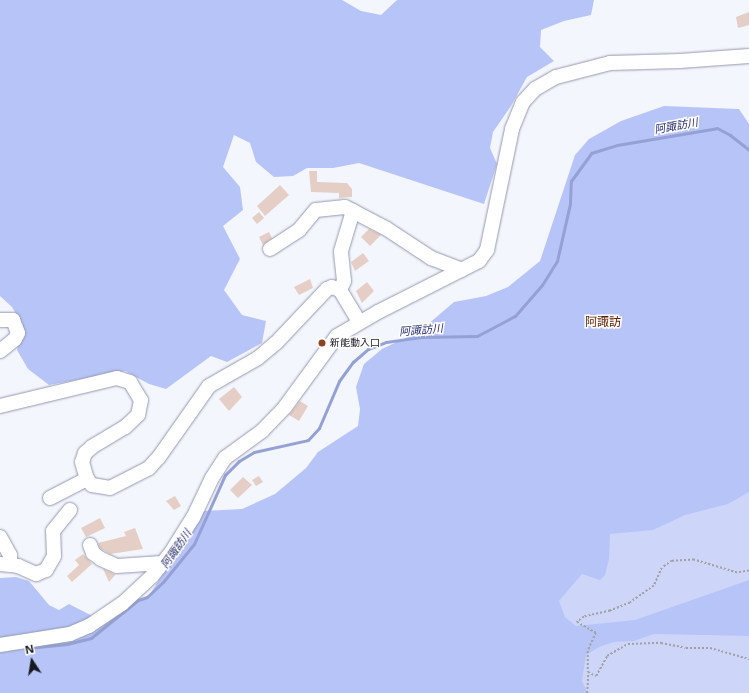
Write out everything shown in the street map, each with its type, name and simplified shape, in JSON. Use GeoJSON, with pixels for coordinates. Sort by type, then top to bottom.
{"type":"FeatureCollection","features":[{"type":"Feature","properties":{"kind":"street"},"geometry":{"type":"LineString","coordinates":[[0,645],[52,639],[89,626],[138,590],[162,563],[193,518],[212,478],[225,458],[262,431],[285,407],[337,336],[359,322],[479,261],[487,250],[512,129],[523,102],[535,89],[556,77],[610,62],[680,62],[749,56]]}},
{"type":"Feature","properties":{"kind":"street"},"geometry":{"type":"LineString","coordinates":[[270,249],[299,230],[316,210],[336,206],[353,211],[387,229],[431,258],[462,270]]}},
{"type":"Feature","properties":{"kind":"street"},"geometry":{"type":"LineString","coordinates":[[340,290],[344,281],[341,251],[353,211]]}},
{"type":"Feature","properties":{"kind":"street"},"geometry":{"type":"LineString","coordinates":[[0,406],[118,378],[130,382],[139,393],[141,400],[138,415],[125,427],[85,454],[82,462],[87,479],[92,485],[110,488],[149,468],[209,386],[258,358],[276,343],[327,289],[332,287],[340,290],[359,322]]}},
{"type":"Feature","properties":{"kind":"street"},"geometry":{"type":"LineString","coordinates":[[0,320],[13,320],[18,333],[15,339],[0,351]]}},
{"type":"Feature","properties":{"kind":"street"},"geometry":{"type":"LineString","coordinates":[[50,498],[87,479]]}},
{"type":"Feature","properties":{"kind":"street"},"geometry":{"type":"LineString","coordinates":[[0,537],[10,556],[5,564],[36,574],[46,570],[54,556],[53,531],[70,510]]}},
{"type":"Feature","properties":{"kind":"street"},"geometry":{"type":"LineString","coordinates":[[90,545],[97,556],[117,566],[162,563]]}},
{"type":"Feature","properties":{"kind":"path"},"geometry":{"type":"LineString","coordinates":[[587,693],[588,646],[596,633],[592,629],[582,627],[577,622],[578,619],[630,603],[654,586],[662,568],[672,561],[701,561],[731,572],[749,571]]}},
{"type":"Feature","properties":{"kind":"path"},"geometry":{"type":"LineString","coordinates":[[588,672],[598,675],[602,664],[611,653],[621,645],[637,643],[661,643],[686,648],[710,648],[749,659]]}},
{"type":"Feature","properties":{"kind":"shaded area"},"geometry":{"type":"Polygon","coordinates":[[[0,0],[342,0],[361,11],[381,15],[397,0],[594,0],[591,15],[564,21],[541,30],[540,47],[554,61],[527,77],[511,106],[493,132],[490,148],[497,164],[484,204],[359,163],[333,168],[307,168],[293,176],[274,177],[256,162],[250,143],[234,135],[223,167],[240,187],[243,210],[223,226],[240,259],[224,290],[242,315],[266,321],[262,343],[227,362],[211,356],[166,389],[149,384],[125,371],[49,385],[28,369],[17,350],[23,326],[12,307],[0,296],[0,0]]]}},
{"type":"Feature","properties":{"kind":"shaded area"},"geometry":{"type":"Polygon","coordinates":[[[664,106],[739,109],[749,124],[749,492],[728,504],[685,515],[653,530],[610,534],[609,559],[605,575],[600,580],[582,574],[559,601],[565,617],[576,626],[635,620],[749,580],[749,636],[654,634],[634,641],[614,642],[599,647],[586,655],[582,681],[588,693],[0,693],[0,578],[16,577],[29,581],[49,605],[59,610],[69,604],[106,623],[150,594],[203,511],[242,509],[275,494],[306,468],[318,452],[358,426],[360,409],[356,387],[364,364],[382,349],[420,331],[454,302],[486,296],[508,287],[540,261],[575,155],[589,139],[621,121],[664,106]]]}},
{"type":"Feature","properties":{"kind":"shaded area"},"geometry":{"type":"Polygon","coordinates":[[[749,268],[749,693],[471,693],[749,268]]]}},
{"type":"Feature","properties":{"kind":"building"},"geometry":{"type":"Polygon","coordinates":[[[749,12],[749,25],[738,28],[736,17],[749,12]]]}},
{"type":"Feature","properties":{"kind":"building"},"geometry":{"type":"Polygon","coordinates":[[[309,171],[317,171],[317,182],[347,183],[352,189],[352,197],[339,198],[339,193],[311,192],[309,171]]]}},
{"type":"Feature","properties":{"kind":"building"},"geometry":{"type":"Polygon","coordinates":[[[280,185],[289,195],[265,216],[257,206],[280,185]]]}},
{"type":"Feature","properties":{"kind":"building"},"geometry":{"type":"Polygon","coordinates":[[[259,212],[264,218],[257,224],[252,218],[259,212]]]}},
{"type":"Feature","properties":{"kind":"building"},"geometry":{"type":"Polygon","coordinates":[[[369,229],[381,235],[370,246],[361,237],[369,229]]]}},
{"type":"Feature","properties":{"kind":"building"},"geometry":{"type":"Polygon","coordinates":[[[269,232],[272,238],[263,245],[259,237],[269,232]]]}},
{"type":"Feature","properties":{"kind":"building"},"geometry":{"type":"Polygon","coordinates":[[[363,253],[369,261],[355,271],[351,262],[363,253]]]}},
{"type":"Feature","properties":{"kind":"building"},"geometry":{"type":"Polygon","coordinates":[[[310,279],[313,288],[299,295],[294,287],[310,279]]]}},
{"type":"Feature","properties":{"kind":"building"},"geometry":{"type":"Polygon","coordinates":[[[367,282],[374,291],[362,303],[356,291],[367,282]]]}},
{"type":"Feature","properties":{"kind":"building"},"geometry":{"type":"Polygon","coordinates":[[[234,387],[242,397],[229,411],[219,399],[234,387]]]}},
{"type":"Feature","properties":{"kind":"building"},"geometry":{"type":"Polygon","coordinates":[[[300,401],[308,406],[299,421],[289,415],[300,401]]]}},
{"type":"Feature","properties":{"kind":"building"},"geometry":{"type":"Polygon","coordinates":[[[259,476],[263,482],[256,486],[252,480],[259,476]]]}},
{"type":"Feature","properties":{"kind":"building"},"geometry":{"type":"Polygon","coordinates":[[[243,477],[252,485],[238,498],[230,490],[243,477]]]}},
{"type":"Feature","properties":{"kind":"building"},"geometry":{"type":"Polygon","coordinates":[[[175,496],[181,506],[174,510],[166,501],[175,496]]]}},
{"type":"Feature","properties":{"kind":"building"},"geometry":{"type":"Polygon","coordinates":[[[100,518],[105,528],[86,537],[81,528],[100,518]]]}},
{"type":"Feature","properties":{"kind":"building"},"geometry":{"type":"Polygon","coordinates":[[[135,528],[143,549],[110,554],[100,548],[98,543],[126,536],[124,532],[135,528]]]}},
{"type":"Feature","properties":{"kind":"building"},"geometry":{"type":"Polygon","coordinates":[[[83,554],[92,564],[72,582],[67,576],[79,565],[75,560],[83,554]]]}},
{"type":"Feature","properties":{"kind":"building"},"geometry":{"type":"Polygon","coordinates":[[[103,569],[116,574],[109,582],[103,569]]]}},
{"type":"Feature","properties":{"kind":"waterway","name":"阿諏訪川"},"geometry":{"type":"LineString","coordinates":[[26,646],[28,648],[67,644],[91,638],[138,600],[147,597],[163,582],[194,544],[225,475],[239,461],[254,452],[308,440],[319,428],[339,381],[353,362],[368,349],[386,342],[421,337],[477,336],[515,316],[542,285],[557,261],[570,204],[571,181],[591,153],[617,145],[717,128],[730,135],[749,150]]}},
{"type":"Feature","properties":{"kind":"place","name":"新能動入口"},"geometry":{"type":"Point","coordinates":[322,343]}},
{"type":"Feature","properties":{"kind":"district","name":"阿諏訪"},"geometry":{"type":"Point","coordinates":[603,322]}}]}
